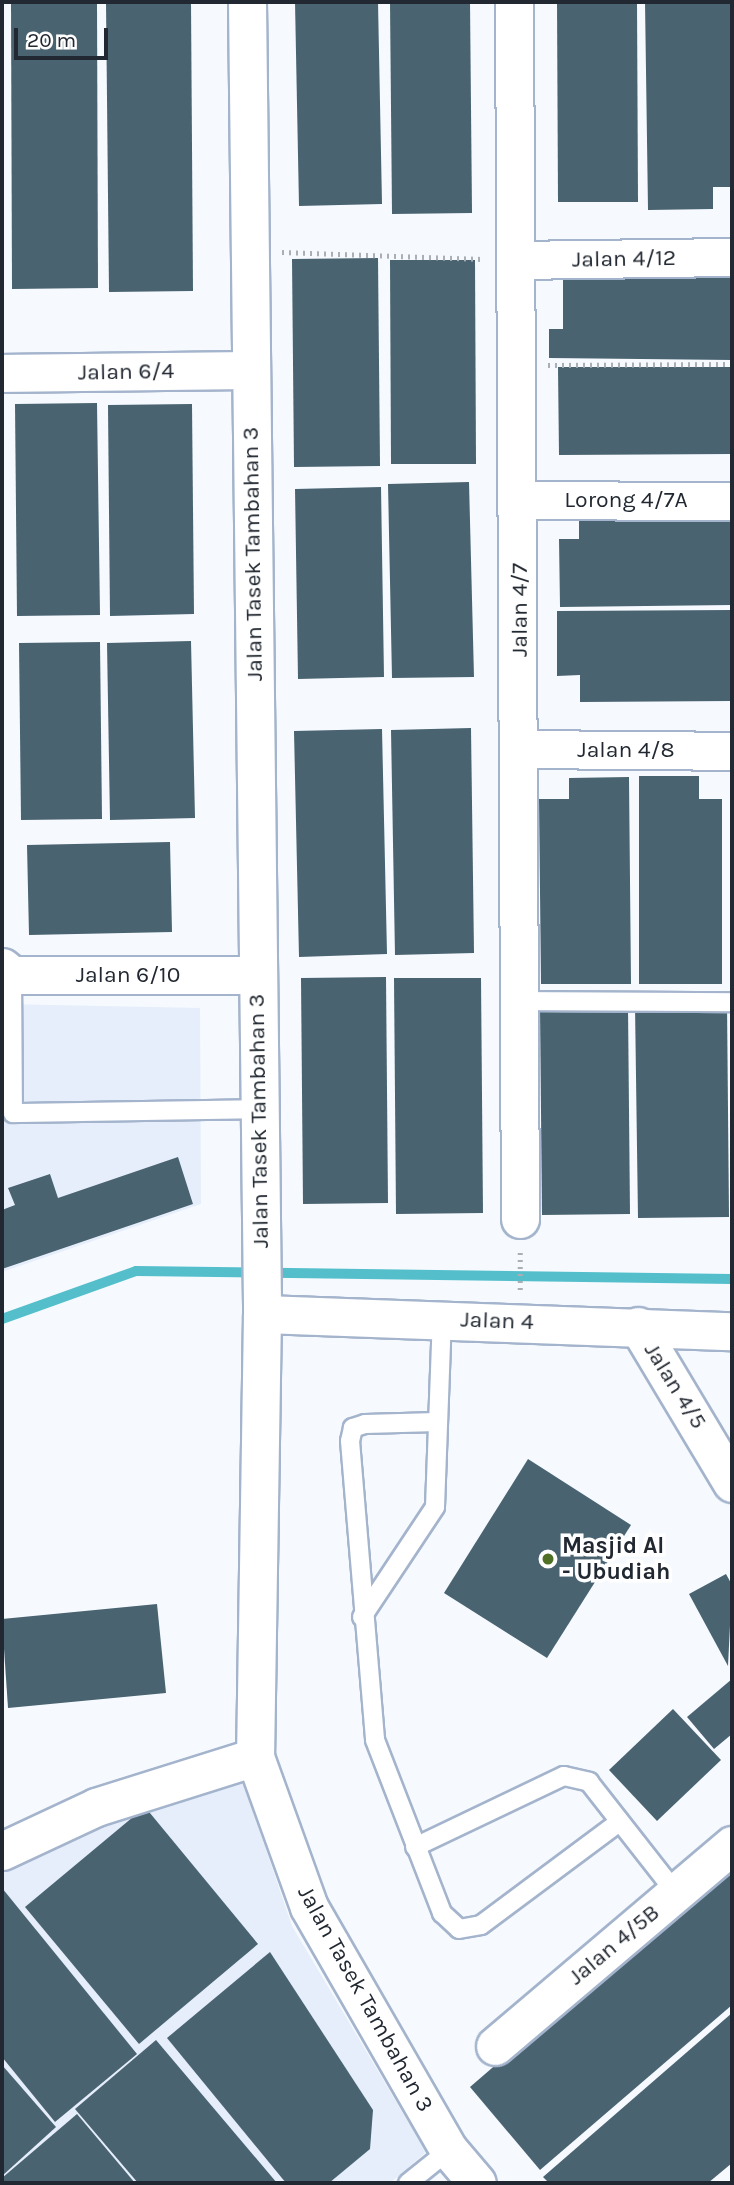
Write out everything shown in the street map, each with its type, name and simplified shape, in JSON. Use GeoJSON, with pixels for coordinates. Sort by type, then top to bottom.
{"type":"FeatureCollection","features":[{"type":"Feature","properties":{"kind":"street","name":"Jalan Tasek Tambahan 3"},"geometry":{"type":"LineString","coordinates":[[247,2],[262,1300],[255,1757],[309,1907],[449,2150],[477,2183]]}},
{"type":"Feature","properties":{"kind":"street","name":"Jalan 4/7"},"geometry":{"type":"LineString","coordinates":[[514,2],[515,365],[520,500],[520,1219]]}},
{"type":"Feature","properties":{"kind":"street","name":"Jalan 4/12"},"geometry":{"type":"LineString","coordinates":[[515,260],[732,257]]}},
{"type":"Feature","properties":{"kind":"street","name":"Jalan 6/4"},"geometry":{"type":"LineString","coordinates":[[2,373],[251,370]]}},
{"type":"Feature","properties":{"kind":"street","name":"Lorong 4/7A"},"geometry":{"type":"LineString","coordinates":[[520,500],[732,501]]}},
{"type":"Feature","properties":{"kind":"street","name":"Jalan 4/8"},"geometry":{"type":"LineString","coordinates":[[520,749],[732,751]]}},
{"type":"Feature","properties":{"kind":"street","name":"Jalan 6/10"},"geometry":{"type":"LineString","coordinates":[[7,971],[257,975]]}},
{"type":"Feature","properties":{"kind":"street","name":"Jalan 4"},"geometry":{"type":"LineString","coordinates":[[262,1300],[442,1320],[732,1331]]}},
{"type":"Feature","properties":{"kind":"street","name":"Jalan 4/5"},"geometry":{"type":"LineString","coordinates":[[638,1326],[732,1483]]}},
{"type":"Feature","properties":{"kind":"street"},"geometry":{"type":"LineString","coordinates":[[2,1851],[96,1807],[255,1757]]}},
{"type":"Feature","properties":{"kind":"street","name":"Jalan 4/5B"},"geometry":{"type":"LineString","coordinates":[[495,2046],[732,1845]]}},
{"type":"Feature","properties":{"kind":"lane"},"geometry":{"type":"LineString","coordinates":[[7,971],[13,1113],[258,1109]]}},
{"type":"Feature","properties":{"kind":"lane"},"geometry":{"type":"LineString","coordinates":[[519,1001],[732,1002]]}},
{"type":"Feature","properties":{"kind":"lane"},"geometry":{"type":"LineString","coordinates":[[362,1617],[435,1507],[442,1320]]}},
{"type":"Feature","properties":{"kind":"lane"},"geometry":{"type":"LineString","coordinates":[[437,1422],[353,1428],[362,1617],[375,1740],[442,1913],[459,1929],[481,1925],[619,1822]]}},
{"type":"Feature","properties":{"kind":"lane"},"geometry":{"type":"LineString","coordinates":[[415,1847],[564,1776],[590,1782],[676,1893]]}},
{"type":"Feature","properties":{"kind":"lane"},"geometry":{"type":"LineString","coordinates":[[408,2183],[449,2150]]}},
{"type":"Feature","properties":{"kind":"path"},"geometry":{"type":"LineString","coordinates":[[250,251],[515,260]]}},
{"type":"Feature","properties":{"kind":"path"},"geometry":{"type":"LineString","coordinates":[[515,365],[732,365]]}},
{"type":"Feature","properties":{"kind":"path"},"geometry":{"type":"LineString","coordinates":[[520,1219],[520,1322]]}},
{"type":"Feature","properties":{"kind":"shaded area"},"geometry":{"type":"Polygon","coordinates":[[[2,1004],[200,1008],[201,1204],[2,1272],[2,1004]]]}},
{"type":"Feature","properties":{"kind":"shaded area"},"geometry":{"type":"Polygon","coordinates":[[[241,1776],[292,1926],[426,2152],[390,2183],[2,2183],[2,1866],[105,1816],[241,1776]]]}},
{"type":"Feature","properties":{"kind":"building"},"geometry":{"type":"Polygon","coordinates":[[[11,2],[97,2],[98,288],[12,289],[11,2]]]}},
{"type":"Feature","properties":{"kind":"building"},"geometry":{"type":"Polygon","coordinates":[[[106,2],[191,2],[193,291],[109,292],[106,2]]]}},
{"type":"Feature","properties":{"kind":"building"},"geometry":{"type":"Polygon","coordinates":[[[295,2],[378,2],[382,204],[299,206],[295,2]]]}},
{"type":"Feature","properties":{"kind":"building"},"geometry":{"type":"Polygon","coordinates":[[[390,2],[470,2],[472,213],[392,214],[390,2]]]}},
{"type":"Feature","properties":{"kind":"building"},"geometry":{"type":"Polygon","coordinates":[[[557,2],[637,2],[638,202],[558,202],[557,2]]]}},
{"type":"Feature","properties":{"kind":"building"},"geometry":{"type":"Polygon","coordinates":[[[645,2],[732,2],[732,187],[713,187],[713,209],[648,210],[645,2]]]}},
{"type":"Feature","properties":{"kind":"building"},"geometry":{"type":"Polygon","coordinates":[[[378,258],[380,466],[294,467],[292,259],[378,258]]]}},
{"type":"Feature","properties":{"kind":"building"},"geometry":{"type":"Polygon","coordinates":[[[390,260],[475,260],[476,464],[391,464],[390,260]]]}},
{"type":"Feature","properties":{"kind":"building"},"geometry":{"type":"Polygon","coordinates":[[[563,271],[732,273],[732,360],[549,358],[549,329],[563,329],[563,271]]]}},
{"type":"Feature","properties":{"kind":"building"},"geometry":{"type":"Polygon","coordinates":[[[558,367],[732,367],[732,454],[559,455],[558,367]]]}},
{"type":"Feature","properties":{"kind":"building"},"geometry":{"type":"Polygon","coordinates":[[[97,403],[100,615],[17,616],[15,404],[97,403]]]}},
{"type":"Feature","properties":{"kind":"building"},"geometry":{"type":"Polygon","coordinates":[[[192,404],[194,614],[110,616],[108,405],[192,404]]]}},
{"type":"Feature","properties":{"kind":"building"},"geometry":{"type":"Polygon","coordinates":[[[469,482],[474,677],[392,678],[388,484],[469,482]]]}},
{"type":"Feature","properties":{"kind":"building"},"geometry":{"type":"Polygon","coordinates":[[[381,487],[384,677],[298,679],[295,489],[381,487]]]}},
{"type":"Feature","properties":{"kind":"building"},"geometry":{"type":"Polygon","coordinates":[[[732,516],[732,605],[560,607],[559,539],[579,539],[579,517],[732,516]]]}},
{"type":"Feature","properties":{"kind":"building"},"geometry":{"type":"Polygon","coordinates":[[[732,610],[732,701],[580,702],[580,675],[557,676],[557,611],[732,610]]]}},
{"type":"Feature","properties":{"kind":"building"},"geometry":{"type":"Polygon","coordinates":[[[191,641],[195,818],[110,820],[107,643],[191,641]]]}},
{"type":"Feature","properties":{"kind":"building"},"geometry":{"type":"Polygon","coordinates":[[[100,642],[102,819],[21,820],[19,643],[100,642]]]}},
{"type":"Feature","properties":{"kind":"building"},"geometry":{"type":"Polygon","coordinates":[[[471,728],[474,953],[395,955],[391,730],[471,728]]]}},
{"type":"Feature","properties":{"kind":"building"},"geometry":{"type":"Polygon","coordinates":[[[382,729],[387,954],[299,957],[294,731],[382,729]]]}},
{"type":"Feature","properties":{"kind":"building"},"geometry":{"type":"Polygon","coordinates":[[[639,776],[699,776],[699,799],[722,799],[722,984],[639,984],[639,776]]]}},
{"type":"Feature","properties":{"kind":"building"},"geometry":{"type":"Polygon","coordinates":[[[629,777],[631,984],[541,984],[539,799],[569,799],[569,778],[629,777]]]}},
{"type":"Feature","properties":{"kind":"building"},"geometry":{"type":"Polygon","coordinates":[[[170,842],[172,932],[29,935],[27,845],[170,842]]]}},
{"type":"Feature","properties":{"kind":"building"},"geometry":{"type":"Polygon","coordinates":[[[386,977],[388,1203],[303,1204],[301,978],[386,977]]]}},
{"type":"Feature","properties":{"kind":"building"},"geometry":{"type":"Polygon","coordinates":[[[394,978],[481,978],[483,1213],[396,1214],[394,978]]]}},
{"type":"Feature","properties":{"kind":"building"},"geometry":{"type":"Polygon","coordinates":[[[727,1003],[729,1217],[638,1218],[635,1005],[727,1003]]]}},
{"type":"Feature","properties":{"kind":"building"},"geometry":{"type":"Polygon","coordinates":[[[628,1006],[630,1214],[542,1215],[540,1007],[628,1006]]]}},
{"type":"Feature","properties":{"kind":"building"},"geometry":{"type":"Polygon","coordinates":[[[178,1157],[193,1204],[2,1269],[2,1210],[15,1205],[8,1188],[50,1174],[58,1198],[178,1157]]]}},
{"type":"Feature","properties":{"kind":"building"},"geometry":{"type":"Polygon","coordinates":[[[528,1459],[631,1525],[547,1658],[444,1593],[528,1459]]]}},
{"type":"Feature","properties":{"kind":"building"},"geometry":{"type":"Polygon","coordinates":[[[726,1574],[732,1585],[728,1666],[689,1594],[726,1574]]]}},
{"type":"Feature","properties":{"kind":"building"},"geometry":{"type":"Polygon","coordinates":[[[157,1604],[166,1693],[8,1708],[2,1619],[157,1604]]]}},
{"type":"Feature","properties":{"kind":"building"},"geometry":{"type":"Polygon","coordinates":[[[732,1679],[732,1734],[714,1749],[687,1717],[732,1679]]]}},
{"type":"Feature","properties":{"kind":"building"},"geometry":{"type":"Polygon","coordinates":[[[673,1709],[721,1760],[657,1821],[609,1770],[673,1709]]]}},
{"type":"Feature","properties":{"kind":"building"},"geometry":{"type":"Polygon","coordinates":[[[145,1807],[258,1944],[139,2044],[25,1907],[145,1807]]]}},
{"type":"Feature","properties":{"kind":"building"},"geometry":{"type":"Polygon","coordinates":[[[732,1861],[732,2005],[540,2170],[470,2087],[732,1861]]]}},
{"type":"Feature","properties":{"kind":"building"},"geometry":{"type":"Polygon","coordinates":[[[2,1888],[137,2054],[55,2122],[2,2057],[2,1888]]]}},
{"type":"Feature","properties":{"kind":"building"},"geometry":{"type":"Polygon","coordinates":[[[270,1952],[373,2110],[370,2149],[329,2183],[286,2183],[167,2038],[270,1952]]]}},
{"type":"Feature","properties":{"kind":"building"},"geometry":{"type":"Polygon","coordinates":[[[732,2013],[732,2163],[708,2183],[549,2183],[543,2177],[732,2013]]]}},
{"type":"Feature","properties":{"kind":"building"},"geometry":{"type":"Polygon","coordinates":[[[156,2040],[277,2183],[138,2183],[75,2109],[156,2040]]]}},
{"type":"Feature","properties":{"kind":"building"},"geometry":{"type":"Polygon","coordinates":[[[2,2065],[56,2127],[2,2176],[2,2065]]]}},
{"type":"Feature","properties":{"kind":"building"},"geometry":{"type":"Polygon","coordinates":[[[77,2114],[135,2183],[2,2183],[2,2178],[77,2114]]]}},
{"type":"Feature","properties":{"kind":"waterway"},"geometry":{"type":"LineString","coordinates":[[2,1319],[136,1271],[732,1279]]}},
{"type":"Feature","properties":{"kind":"place","name":"Masjid Al - Ubudiah"},"geometry":{"type":"Point","coordinates":[548,1559]}}]}
